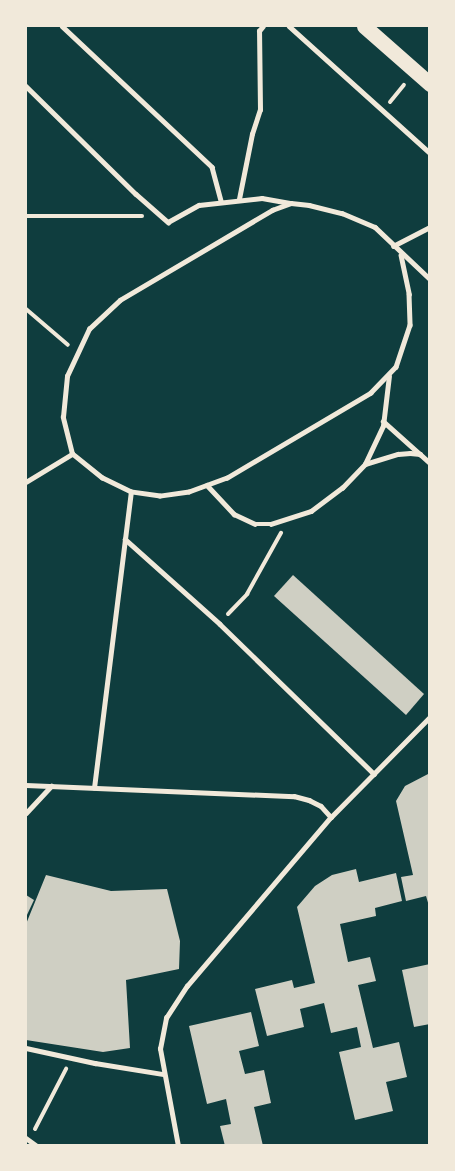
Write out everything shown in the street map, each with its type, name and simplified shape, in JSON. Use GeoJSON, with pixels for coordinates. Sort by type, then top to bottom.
{"type":"FeatureCollection","features":[{"type":"Feature","properties":{"kind":"main road"},"geometry":{"type":"LineString","coordinates":[[364,26],[429,84]]}},
{"type":"Feature","properties":{"kind":"lane"},"geometry":{"type":"LineString","coordinates":[[62,26],[212,167],[221,201]]}},
{"type":"Feature","properties":{"kind":"lane"},"geometry":{"type":"LineString","coordinates":[[239,199],[252,134],[260,110],[259,39],[263,26]]}},
{"type":"Feature","properties":{"kind":"lane"},"geometry":{"type":"LineString","coordinates":[[289,26],[429,153]]}},
{"type":"Feature","properties":{"kind":"lane"},"geometry":{"type":"LineString","coordinates":[[26,86],[168,222],[198,205],[239,199],[262,198],[342,213],[375,227],[401,255],[429,279]]}},
{"type":"Feature","properties":{"kind":"lane"},"geometry":{"type":"LineString","coordinates":[[291,203],[272,210],[120,300],[88,329],[67,376],[63,417],[72,454],[102,478],[131,492],[160,496],[189,492],[226,478],[371,393],[396,367],[410,325],[409,294],[401,255]]}},
{"type":"Feature","properties":{"kind":"lane"},"geometry":{"type":"LineString","coordinates":[[393,246],[429,227]]}},
{"type":"Feature","properties":{"kind":"lane"},"geometry":{"type":"LineString","coordinates":[[207,485],[234,514],[255,524],[284,520],[311,511],[342,488],[365,464],[383,421],[389,374]]}},
{"type":"Feature","properties":{"kind":"lane"},"geometry":{"type":"LineString","coordinates":[[383,421],[429,463]]}},
{"type":"Feature","properties":{"kind":"lane"},"geometry":{"type":"LineString","coordinates":[[26,482],[72,454]]}},
{"type":"Feature","properties":{"kind":"lane"},"geometry":{"type":"LineString","coordinates":[[365,464],[398,454],[420,454]]}},
{"type":"Feature","properties":{"kind":"lane"},"geometry":{"type":"LineString","coordinates":[[94,788],[131,492]]}},
{"type":"Feature","properties":{"kind":"lane"},"geometry":{"type":"LineString","coordinates":[[125,539],[220,624],[374,774]]}},
{"type":"Feature","properties":{"kind":"lane"},"geometry":{"type":"LineString","coordinates":[[178,1146],[160,1049],[166,1018],[187,986],[331,817],[429,717]]}},
{"type":"Feature","properties":{"kind":"lane"},"geometry":{"type":"LineString","coordinates":[[26,785],[294,796],[321,806],[331,817]]}},
{"type":"Feature","properties":{"kind":"lane"},"geometry":{"type":"LineString","coordinates":[[26,813],[51,786]]}},
{"type":"Feature","properties":{"kind":"lane"},"geometry":{"type":"LineString","coordinates":[[26,1048],[69,1058],[163,1074]]}},
{"type":"Feature","properties":{"kind":"lane"},"geometry":{"type":"LineString","coordinates":[[27,1139],[37,1146]]}},
{"type":"Feature","properties":{"kind":"path"},"geometry":{"type":"LineString","coordinates":[[26,216],[161,216]]}},
{"type":"Feature","properties":{"kind":"path"},"geometry":{"type":"LineString","coordinates":[[26,309],[78,352]]}},
{"type":"Feature","properties":{"kind":"path"},"geometry":{"type":"LineString","coordinates":[[220,624],[248,594],[282,532],[284,520]]}},
{"type":"Feature","properties":{"kind":"path"},"geometry":{"type":"LineString","coordinates":[[27,1139],[55,1094],[69,1058]]}},
{"type":"Feature","properties":{"kind":"building"},"geometry":{"type":"Polygon","coordinates":[[[293,575],[424,694],[406,715],[274,596],[293,575]]]}},
{"type":"Feature","properties":{"kind":"building"},"geometry":{"type":"Polygon","coordinates":[[[430,773],[429,906],[426,896],[406,901],[401,877],[413,875],[396,801],[405,786],[430,773]]]}},
{"type":"Feature","properties":{"kind":"building"},"geometry":{"type":"Polygon","coordinates":[[[356,869],[359,882],[396,873],[402,901],[375,908],[376,916],[340,924],[348,962],[370,957],[376,981],[358,985],[373,1048],[399,1042],[407,1077],[386,1082],[393,1111],[355,1120],[339,1052],[361,1047],[357,1027],[331,1033],[324,1003],[300,1009],[304,1027],[267,1036],[255,989],[292,980],[294,988],[315,983],[297,907],[315,886],[332,875],[356,869]]]}},
{"type":"Feature","properties":{"kind":"building"},"geometry":{"type":"Polygon","coordinates":[[[46,875],[111,891],[167,889],[180,941],[179,969],[126,980],[130,1048],[103,1052],[26,1040],[26,924],[46,875]]]}},
{"type":"Feature","properties":{"kind":"building"},"geometry":{"type":"Polygon","coordinates":[[[26,895],[34,900],[26,917],[26,895]]]}},
{"type":"Feature","properties":{"kind":"building"},"geometry":{"type":"Polygon","coordinates":[[[430,964],[430,1024],[414,1027],[402,970],[430,964]]]}},
{"type":"Feature","properties":{"kind":"building"},"geometry":{"type":"Polygon","coordinates":[[[251,1012],[259,1046],[239,1051],[245,1074],[264,1070],[271,1103],[254,1107],[263,1146],[225,1146],[220,1126],[231,1124],[226,1099],[207,1104],[189,1026],[251,1012]]]}}]}
